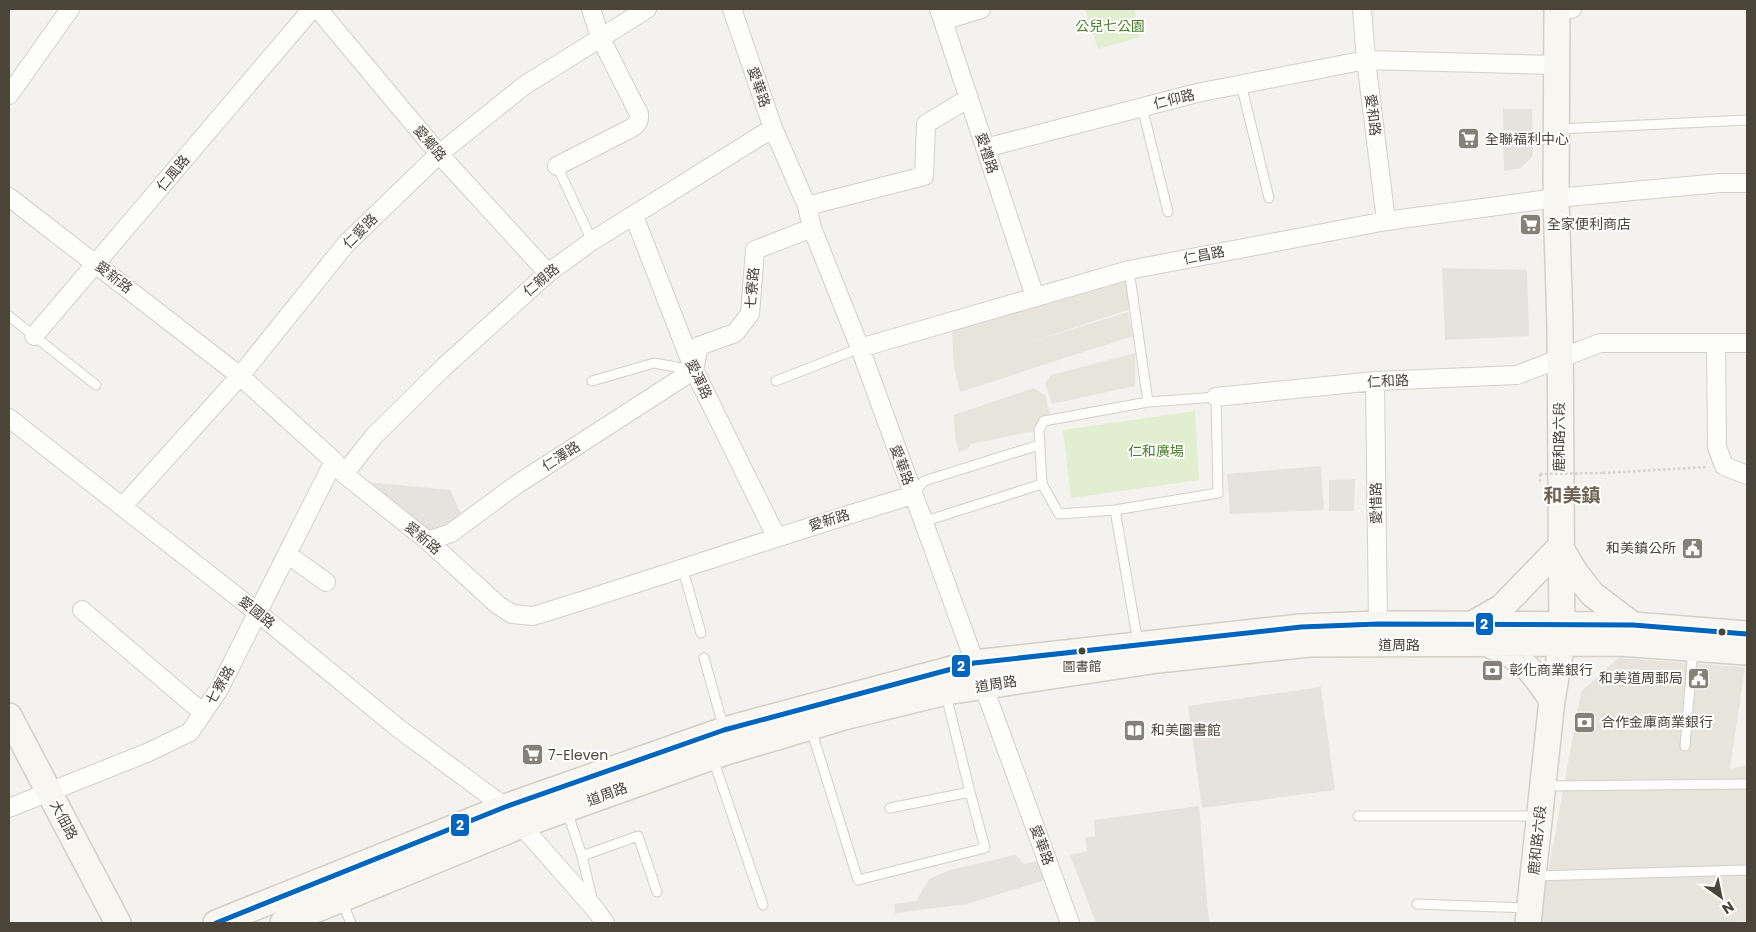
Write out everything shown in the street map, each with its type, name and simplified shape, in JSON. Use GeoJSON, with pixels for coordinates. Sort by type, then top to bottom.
{"type":"FeatureCollection","features":[{"type":"Feature","properties":{"kind":"main road","name":"鹿和路六段"},"geometry":{"type":"LineString","coordinates":[[1528,916],[1552,700],[1562,634],[1556,65],[1562,9]]}},
{"type":"Feature","properties":{"kind":"main road"},"geometry":{"type":"LineString","coordinates":[[1473,624],[1502,607],[1560,547],[1575,572],[1592,594],[1633,625]]}},
{"type":"Feature","properties":{"kind":"main road","name":"道周路"},"geometry":{"type":"LineString","coordinates":[[216,923],[505,807],[724,730],[978,674],[1138,644],[1301,627],[1378,624],[1473,624],[1747,652]]}},
{"type":"Feature","properties":{"kind":"main road","name":"道周路"},"geometry":{"type":"LineString","coordinates":[[283,923],[522,825],[712,756],[810,727],[946,692],[978,674],[1158,660],[1310,644],[1490,645],[1633,625],[1747,634]]}},
{"type":"Feature","properties":{"kind":"main road"},"geometry":{"type":"LineString","coordinates":[[1490,645],[1515,656],[1533,673],[1552,700]]}},
{"type":"Feature","properties":{"kind":"main road","name":"大佃路"},"geometry":{"type":"LineString","coordinates":[[9,716],[118,923]]}},
{"type":"Feature","properties":{"kind":"street"},"geometry":{"type":"LineString","coordinates":[[9,95],[70,9]]}},
{"type":"Feature","properties":{"kind":"street","name":"仁風路"},"geometry":{"type":"LineString","coordinates":[[34,336],[312,9]]}},
{"type":"Feature","properties":{"kind":"street","name":"愛鄉路"},"geometry":{"type":"LineString","coordinates":[[318,9],[439,154],[548,273]]}},
{"type":"Feature","properties":{"kind":"street"},"geometry":{"type":"LineString","coordinates":[[557,166],[626,131],[636,125],[639,120],[639,114],[600,37],[591,9]]}},
{"type":"Feature","properties":{"kind":"street","name":"仁愛路"},"geometry":{"type":"LineString","coordinates":[[123,506],[240,376],[346,244],[439,154],[525,85],[647,9]]}},
{"type":"Feature","properties":{"kind":"street","name":"愛華路"},"geometry":{"type":"LineString","coordinates":[[732,9],[773,128],[807,206],[812,228],[860,348],[1070,923]]}},
{"type":"Feature","properties":{"kind":"street"},"geometry":{"type":"LineString","coordinates":[[941,15],[981,9]]}},
{"type":"Feature","properties":{"kind":"street","name":"愛和路"},"geometry":{"type":"LineString","coordinates":[[1362,9],[1366,60],[1386,221]]}},
{"type":"Feature","properties":{"kind":"street","name":"愛禮路"},"geometry":{"type":"LineString","coordinates":[[941,15],[1035,297]]}},
{"type":"Feature","properties":{"kind":"street"},"geometry":{"type":"LineString","coordinates":[[1366,60],[1556,65]]}},
{"type":"Feature","properties":{"kind":"street","name":"仁仰路"},"geometry":{"type":"LineString","coordinates":[[985,148],[1142,107],[1241,84],[1366,60]]}},
{"type":"Feature","properties":{"kind":"street"},"geometry":{"type":"LineString","coordinates":[[807,206],[924,176],[926,124],[968,98]]}},
{"type":"Feature","properties":{"kind":"street","name":"仁親路"},"geometry":{"type":"LineString","coordinates":[[339,468],[548,273],[592,241],[773,128]]}},
{"type":"Feature","properties":{"kind":"street","name":"仁昌路"},"geometry":{"type":"LineString","coordinates":[[860,348],[1129,270],[1386,221],[1556,198],[1720,183],[1747,183]]}},
{"type":"Feature","properties":{"kind":"street","name":"愛新路"},"geometry":{"type":"LineString","coordinates":[[9,197],[96,262],[240,376],[339,468],[428,541],[498,605],[512,614],[533,616],[683,570],[776,536],[913,495]]}},
{"type":"Feature","properties":{"kind":"street","name":"愛渾路"},"geometry":{"type":"LineString","coordinates":[[634,216],[694,370],[776,536]]}},
{"type":"Feature","properties":{"kind":"street","name":"七寮路"},"geometry":{"type":"LineString","coordinates":[[694,370],[699,346],[735,333],[750,314],[755,250],[812,228]]}},
{"type":"Feature","properties":{"kind":"street","name":"仁和路"},"geometry":{"type":"LineString","coordinates":[[1216,397],[1375,381],[1517,375],[1600,343],[1747,343]]}},
{"type":"Feature","properties":{"kind":"street"},"geometry":{"type":"LineString","coordinates":[[1716,344],[1717,447],[1724,466],[1740,474],[1747,475]]}},
{"type":"Feature","properties":{"kind":"street","name":"仁澤路"},"geometry":{"type":"LineString","coordinates":[[428,541],[451,533],[516,486],[694,370]]}},
{"type":"Feature","properties":{"kind":"street","name":"愛惜路"},"geometry":{"type":"LineString","coordinates":[[1375,381],[1378,624]]}},
{"type":"Feature","properties":{"kind":"street","name":"愛國路"},"geometry":{"type":"LineString","coordinates":[[9,418],[258,613],[398,728],[505,807],[595,909],[605,923]]}},
{"type":"Feature","properties":{"kind":"street","name":"七寮路"},"geometry":{"type":"LineString","coordinates":[[9,808],[150,752],[190,732],[218,691],[287,554],[339,468]]}},
{"type":"Feature","properties":{"kind":"street"},"geometry":{"type":"LineString","coordinates":[[287,554],[326,582]]}},
{"type":"Feature","properties":{"kind":"street"},"geometry":{"type":"LineString","coordinates":[[82,610],[203,713]]}},
{"type":"Feature","properties":{"kind":"lane"},"geometry":{"type":"LineString","coordinates":[[1241,84],[1269,198]]}},
{"type":"Feature","properties":{"kind":"lane"},"geometry":{"type":"LineString","coordinates":[[1142,107],[1168,212]]}},
{"type":"Feature","properties":{"kind":"lane"},"geometry":{"type":"LineString","coordinates":[[1556,129],[1747,120]]}},
{"type":"Feature","properties":{"kind":"lane"},"geometry":{"type":"LineString","coordinates":[[557,166],[592,241]]}},
{"type":"Feature","properties":{"kind":"lane"},"geometry":{"type":"LineString","coordinates":[[1129,270],[1148,402]]}},
{"type":"Feature","properties":{"kind":"lane"},"geometry":{"type":"LineString","coordinates":[[9,316],[96,385]]}},
{"type":"Feature","properties":{"kind":"lane"},"geometry":{"type":"LineString","coordinates":[[776,381],[860,348]]}},
{"type":"Feature","properties":{"kind":"lane"},"geometry":{"type":"LineString","coordinates":[[592,381],[654,363],[694,370]]}},
{"type":"Feature","properties":{"kind":"lane"},"geometry":{"type":"LineString","coordinates":[[1216,397],[1218,493],[1115,510],[1059,514],[1042,484],[1039,430],[1044,421],[1148,402],[1216,397]]}},
{"type":"Feature","properties":{"kind":"lane"},"geometry":{"type":"LineString","coordinates":[[1039,445],[924,481],[913,495],[930,520],[1042,484]]}},
{"type":"Feature","properties":{"kind":"lane"},"geometry":{"type":"LineString","coordinates":[[1115,510],[1138,644]]}},
{"type":"Feature","properties":{"kind":"lane"},"geometry":{"type":"LineString","coordinates":[[683,570],[701,633]]}},
{"type":"Feature","properties":{"kind":"lane"},"geometry":{"type":"LineString","coordinates":[[1685,746],[1694,647]]}},
{"type":"Feature","properties":{"kind":"lane"},"geometry":{"type":"LineString","coordinates":[[704,658],[724,730]]}},
{"type":"Feature","properties":{"kind":"lane"},"geometry":{"type":"LineString","coordinates":[[810,727],[858,880],[985,848],[946,692]]}},
{"type":"Feature","properties":{"kind":"lane"},"geometry":{"type":"LineString","coordinates":[[712,756],[763,906]]}},
{"type":"Feature","properties":{"kind":"lane"},"geometry":{"type":"LineString","coordinates":[[1543,786],[1747,784]]}},
{"type":"Feature","properties":{"kind":"lane"},"geometry":{"type":"LineString","coordinates":[[890,808],[970,792]]}},
{"type":"Feature","properties":{"kind":"lane"},"geometry":{"type":"LineString","coordinates":[[566,809],[582,856],[595,909]]}},
{"type":"Feature","properties":{"kind":"lane"},"geometry":{"type":"LineString","coordinates":[[1358,816],[1539,816]]}},
{"type":"Feature","properties":{"kind":"lane"},"geometry":{"type":"LineString","coordinates":[[582,856],[638,836],[656,892]]}},
{"type":"Feature","properties":{"kind":"lane"},"geometry":{"type":"LineString","coordinates":[[1533,876],[1747,870]]}},
{"type":"Feature","properties":{"kind":"lane"},"geometry":{"type":"LineString","coordinates":[[341,899],[351,923]]}},
{"type":"Feature","properties":{"kind":"lane"},"geometry":{"type":"LineString","coordinates":[[1417,904],[1528,916]]}},
{"type":"Feature","properties":{"kind":"path"},"geometry":{"type":"LineString","coordinates":[[1540,474],[1603,473],[1724,466]]}},
{"type":"Feature","properties":{"kind":"shaded area"},"geometry":{"type":"Polygon","coordinates":[[[1503,109],[1532,109],[1533,156],[1521,168],[1504,171],[1503,109]]]}},
{"type":"Feature","properties":{"kind":"shaded area"},"geometry":{"type":"Polygon","coordinates":[[[1442,268],[1527,270],[1529,336],[1445,340],[1442,268]]]}},
{"type":"Feature","properties":{"kind":"shaded area"},"geometry":{"type":"Polygon","coordinates":[[[1127,279],[1134,308],[1024,344],[1128,312],[1133,336],[960,392],[954,367],[952,330],[1127,279]]]}},
{"type":"Feature","properties":{"kind":"shaded area"},"geometry":{"type":"Polygon","coordinates":[[[1135,353],[1135,386],[1052,404],[1045,383],[1051,375],[1135,353]]]}},
{"type":"Feature","properties":{"kind":"shaded area"},"geometry":{"type":"Polygon","coordinates":[[[1034,388],[1046,396],[1050,415],[1039,430],[971,444],[968,449],[959,452],[955,438],[954,415],[1034,388]]]}},
{"type":"Feature","properties":{"kind":"shaded area"},"geometry":{"type":"Polygon","coordinates":[[[1321,466],[1324,510],[1230,514],[1227,474],[1321,466]]]}},
{"type":"Feature","properties":{"kind":"shaded area"},"geometry":{"type":"Polygon","coordinates":[[[1355,479],[1354,511],[1329,511],[1329,480],[1355,479]]]}},
{"type":"Feature","properties":{"kind":"shaded area"},"geometry":{"type":"Polygon","coordinates":[[[368,482],[450,490],[463,518],[443,532],[426,532],[368,482]]]}},
{"type":"Feature","properties":{"kind":"shaded area"},"geometry":{"type":"Polygon","coordinates":[[[1618,658],[1745,667],[1730,769],[1747,765],[1747,921],[1717,923],[1539,923],[1581,692],[1618,658]]]}},
{"type":"Feature","properties":{"kind":"shaded area"},"geometry":{"type":"Polygon","coordinates":[[[1321,687],[1335,790],[1202,808],[1188,706],[1321,687]]]}},
{"type":"Feature","properties":{"kind":"shaded area"},"geometry":{"type":"Polygon","coordinates":[[[1199,806],[1209,923],[1096,923],[1070,855],[1087,851],[1085,838],[1095,836],[1094,820],[1199,806]]]}},
{"type":"Feature","properties":{"kind":"shaded area"},"geometry":{"type":"Polygon","coordinates":[[[1015,855],[1025,864],[1053,856],[1058,876],[967,904],[895,913],[894,904],[916,901],[929,879],[950,870],[1015,855]]]}},
{"type":"Feature","properties":{"kind":"green space","name":"公兒七公園"},"geometry":{"type":"Polygon","coordinates":[[[1085,9],[1134,9],[1140,37],[1098,49],[1085,9]]]}},
{"type":"Feature","properties":{"kind":"green space","name":"仁和廣場"},"geometry":{"type":"Polygon","coordinates":[[[1195,411],[1199,480],[1071,498],[1063,430],[1195,411]]]}},
{"type":"Feature","properties":{"kind":"transit line","name":"2"},"geometry":{"type":"LineString","coordinates":[[216,923],[505,807],[724,730],[974,663],[1301,627],[1378,624],[1633,625],[1747,634]]}},
{"type":"Feature","properties":{"kind":"place","name":"全聯福利中心"},"geometry":{"type":"Point","coordinates":[1469,139]}},
{"type":"Feature","properties":{"kind":"place","name":"全家便利商店"},"geometry":{"type":"Point","coordinates":[1531,224]}},
{"type":"Feature","properties":{"kind":"place","name":"和美鎮公所"},"geometry":{"type":"Point","coordinates":[1692,548]}},
{"type":"Feature","properties":{"kind":"place","name":"圖書館"},"geometry":{"type":"Point","coordinates":[1082,651]}},
{"type":"Feature","properties":{"kind":"place","name":"彰化商業銀行"},"geometry":{"type":"Point","coordinates":[1493,670]}},
{"type":"Feature","properties":{"kind":"place","name":"和美道周郵局"},"geometry":{"type":"Point","coordinates":[1699,678]}},
{"type":"Feature","properties":{"kind":"place","name":"合作金庫商業銀行"},"geometry":{"type":"Point","coordinates":[1585,722]}},
{"type":"Feature","properties":{"kind":"place","name":"和美圖書館"},"geometry":{"type":"Point","coordinates":[1135,730]}},
{"type":"Feature","properties":{"kind":"place","name":"7-Eleven"},"geometry":{"type":"Point","coordinates":[532,755]}},
{"type":"Feature","properties":{"kind":"district","name":"和美鎮"},"geometry":{"type":"Point","coordinates":[1572,495]}}]}
